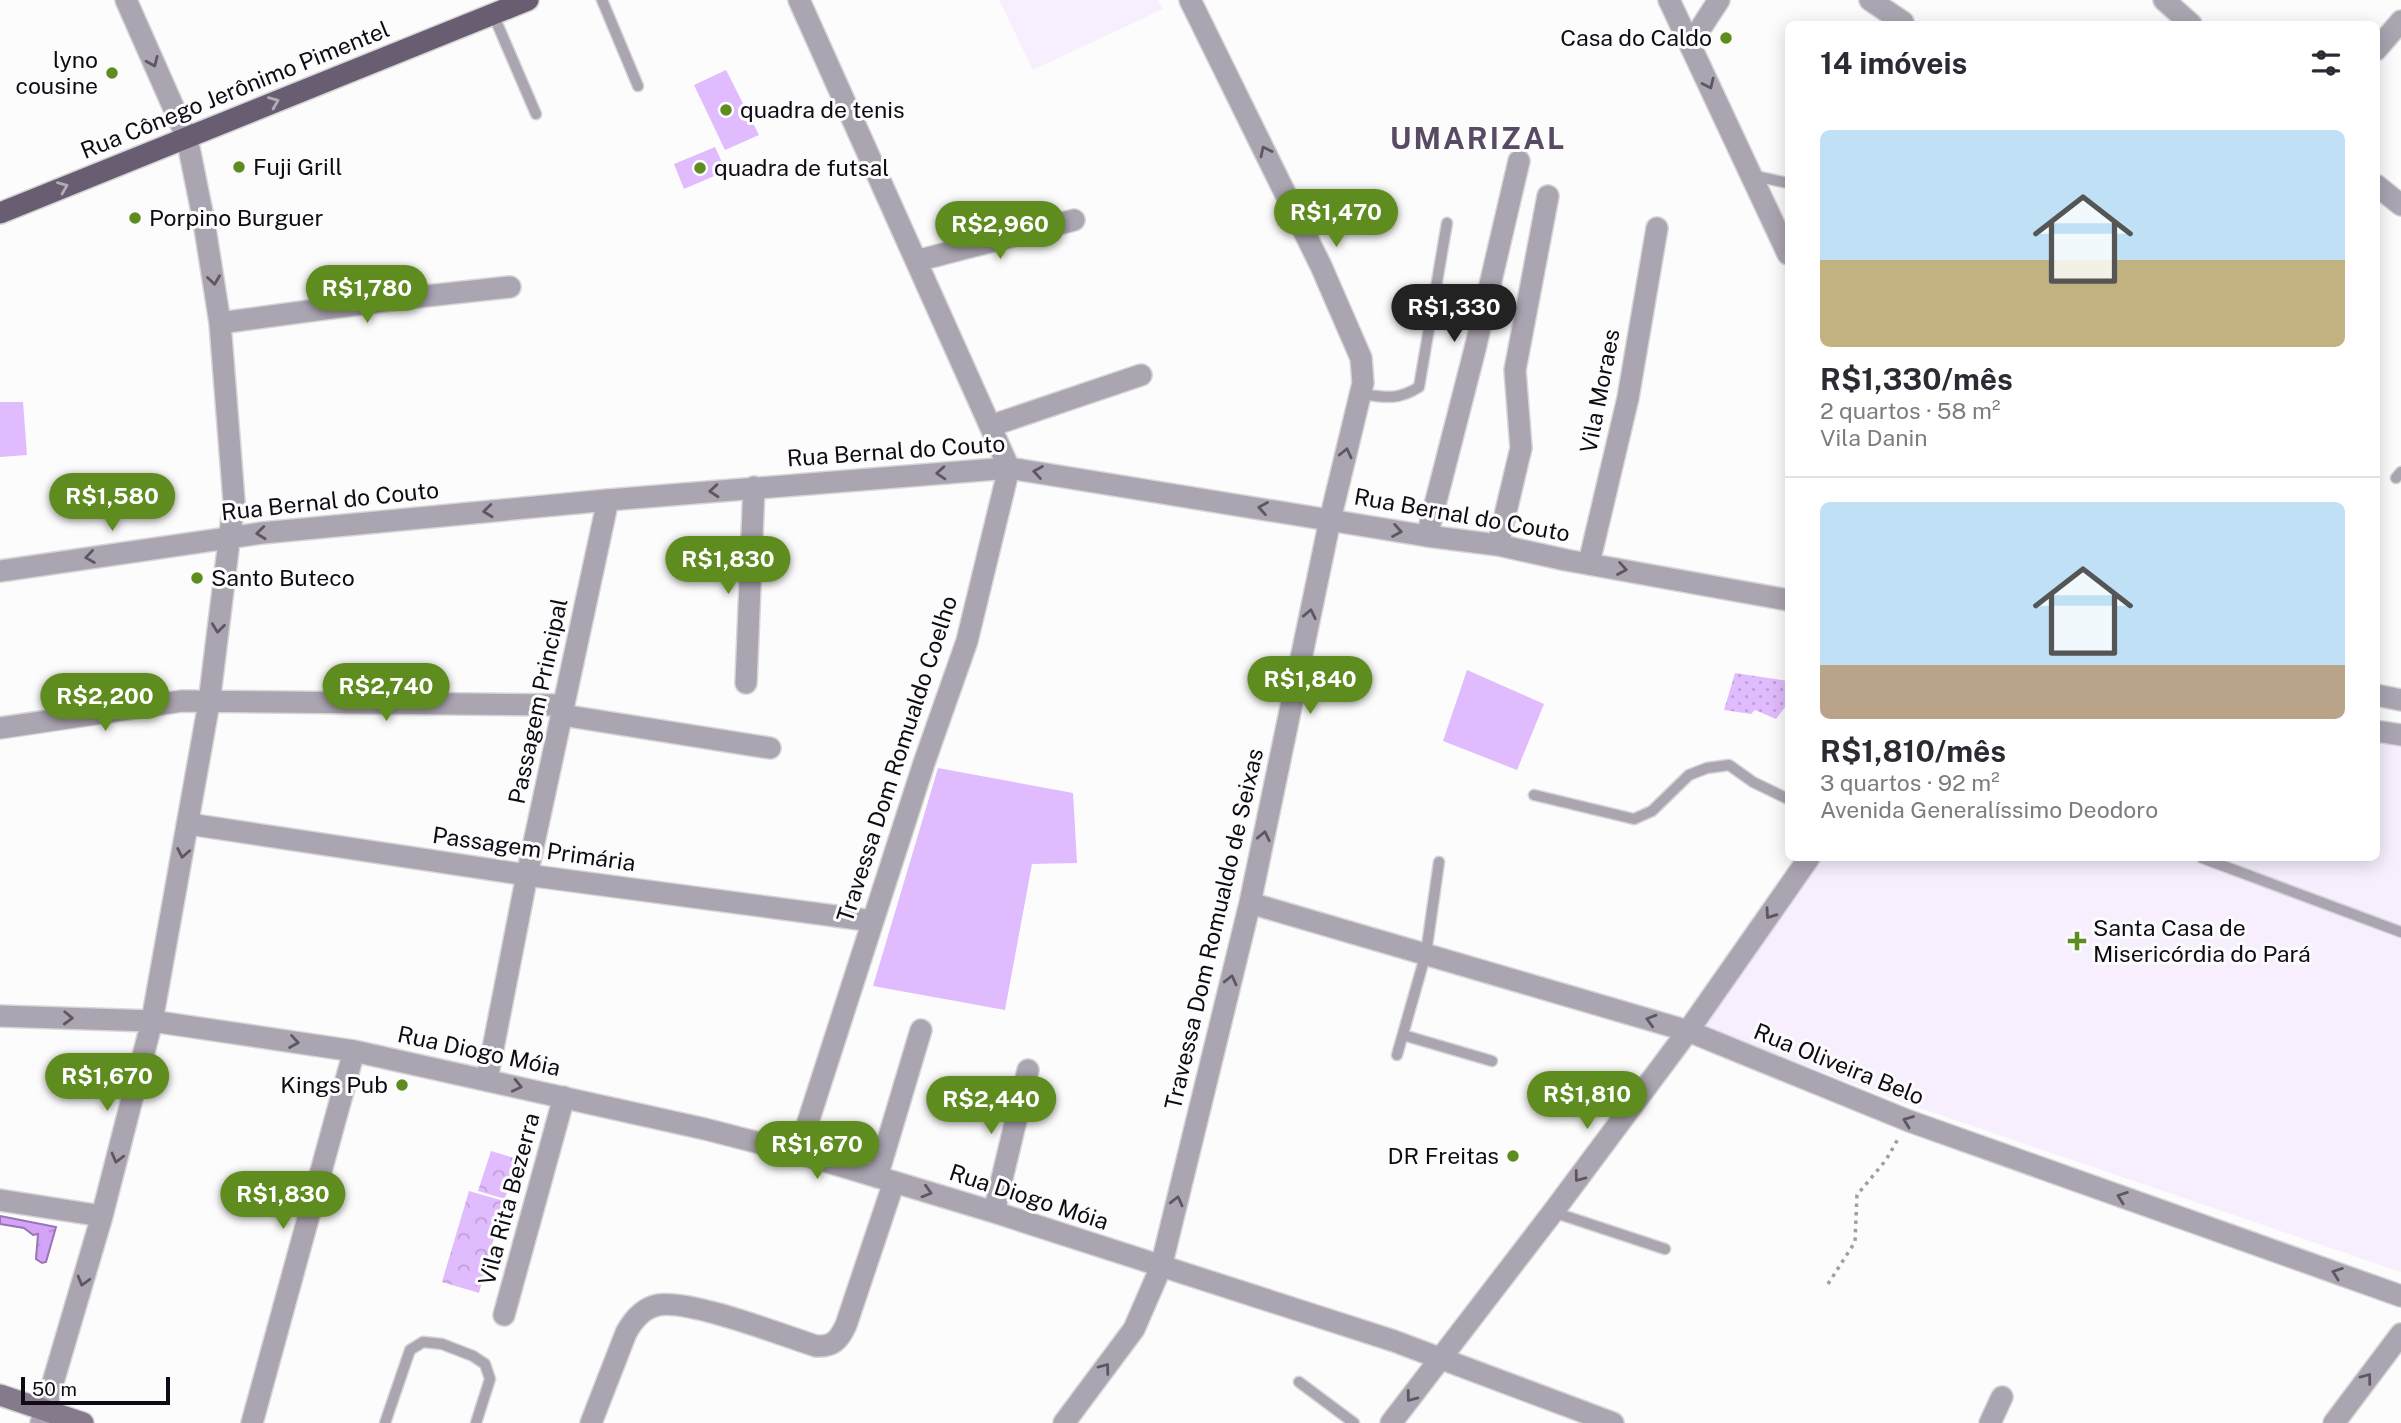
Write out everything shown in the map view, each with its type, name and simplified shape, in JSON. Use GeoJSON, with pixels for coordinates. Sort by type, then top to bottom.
{"type":"FeatureCollection","features":[{"type":"Feature","properties":{"kind":"main road","name":"Rua Cônego Jerônimo Pimentel"},"geometry":{"type":"LineString","coordinates":[[0,213],[528,0]]}},
{"type":"Feature","properties":{"kind":"main road"},"geometry":{"type":"LineString","coordinates":[[0,1395],[44,1417],[83,1423]]}},
{"type":"Feature","properties":{"kind":"street"},"geometry":{"type":"LineString","coordinates":[[44,1417],[102,1216],[152,1021],[209,703],[234,501],[220,323],[187,138],[126,0]]}},
{"type":"Feature","properties":{"kind":"street"},"geometry":{"type":"LineString","coordinates":[[799,0],[1009,468]]}},
{"type":"Feature","properties":{"kind":"street","name":"Travessa Dom Romualdo de Seixas"},"geometry":{"type":"LineString","coordinates":[[1064,1423],[1134,1329],[1161,1267],[1250,903],[1330,520],[1363,383],[1361,358],[1321,266],[1190,0]]}},
{"type":"Feature","properties":{"kind":"street"},"geometry":{"type":"LineString","coordinates":[[1669,0],[1785,248]]}},
{"type":"Feature","properties":{"kind":"street"},"geometry":{"type":"LineString","coordinates":[[1691,43],[1719,0]]}},
{"type":"Feature","properties":{"kind":"street"},"geometry":{"type":"LineString","coordinates":[[1870,0],[1902,21]]}},
{"type":"Feature","properties":{"kind":"street"},"geometry":{"type":"LineString","coordinates":[[2164,0],[2188,21]]}},
{"type":"Feature","properties":{"kind":"street"},"geometry":{"type":"LineString","coordinates":[[2380,45],[2401,21]]}},
{"type":"Feature","properties":{"kind":"street"},"geometry":{"type":"LineString","coordinates":[[1426,536],[1475,349],[1519,161]]}},
{"type":"Feature","properties":{"kind":"street"},"geometry":{"type":"LineString","coordinates":[[2380,188],[2401,205]]}},
{"type":"Feature","properties":{"kind":"street"},"geometry":{"type":"LineString","coordinates":[[1498,545],[1521,448],[1515,370],[1548,195]]}},
{"type":"Feature","properties":{"kind":"street"},"geometry":{"type":"LineString","coordinates":[[916,261],[1074,220]]}},
{"type":"Feature","properties":{"kind":"street","name":"Vila Moraes"},"geometry":{"type":"LineString","coordinates":[[1589,563],[1628,398],[1657,228]]}},
{"type":"Feature","properties":{"kind":"street"},"geometry":{"type":"LineString","coordinates":[[220,323],[510,287]]}},
{"type":"Feature","properties":{"kind":"street"},"geometry":{"type":"LineString","coordinates":[[990,426],[1141,374]]}},
{"type":"Feature","properties":{"kind":"street","name":"Rua Bernal do Couto"},"geometry":{"type":"LineString","coordinates":[[0,571],[230,537],[754,487],[1009,468],[1426,536],[1498,545],[1785,599]]}},
{"type":"Feature","properties":{"kind":"street","name":"Travessa Dom Romualdo Coelho"},"geometry":{"type":"LineString","coordinates":[[798,1153],[967,641],[1009,468]]}},
{"type":"Feature","properties":{"kind":"street"},"geometry":{"type":"LineString","coordinates":[[746,683],[754,487]]}},
{"type":"Feature","properties":{"kind":"street","name":"Passagem Principal"},"geometry":{"type":"LineString","coordinates":[[487,1079],[527,875],[608,500]]}},
{"type":"Feature","properties":{"kind":"street"},"geometry":{"type":"LineString","coordinates":[[2380,696],[2401,700]]}},
{"type":"Feature","properties":{"kind":"street"},"geometry":{"type":"LineString","coordinates":[[0,728],[182,701],[459,702],[563,710],[769,748]]}},
{"type":"Feature","properties":{"kind":"street"},"geometry":{"type":"LineString","coordinates":[[2380,732],[2401,735]]}},
{"type":"Feature","properties":{"kind":"street","name":"Passagem Primária"},"geometry":{"type":"LineString","coordinates":[[189,824],[527,875],[873,921]]}},
{"type":"Feature","properties":{"kind":"street"},"geometry":{"type":"LineString","coordinates":[[1391,1423],[1688,1031],[1807,861]]}},
{"type":"Feature","properties":{"kind":"street","name":"Rua Oliveira Belo"},"geometry":{"type":"LineString","coordinates":[[1250,903],[1688,1031],[1909,1121],[2401,1296]]}},
{"type":"Feature","properties":{"kind":"street","name":"Rua Diogo Móia"},"geometry":{"type":"LineString","coordinates":[[0,1016],[152,1021],[354,1051],[705,1129],[798,1153],[994,1212],[1394,1341],[1613,1423]]}},
{"type":"Feature","properties":{"kind":"street"},"geometry":{"type":"LineString","coordinates":[[591,1423],[626,1333],[641,1313],[655,1305],[672,1304],[696,1309],[816,1346],[832,1345],[838,1340],[846,1325],[886,1180],[921,1030]]}},
{"type":"Feature","properties":{"kind":"street"},"geometry":{"type":"LineString","coordinates":[[252,1423],[354,1051]]}},
{"type":"Feature","properties":{"kind":"street"},"geometry":{"type":"LineString","coordinates":[[994,1212],[1028,1070]]}},
{"type":"Feature","properties":{"kind":"street","name":"Vila Rita Bezerra"},"geometry":{"type":"LineString","coordinates":[[504,1315],[564,1097]]}},
{"type":"Feature","properties":{"kind":"street"},"geometry":{"type":"LineString","coordinates":[[0,1200],[102,1216]]}},
{"type":"Feature","properties":{"kind":"street"},"geometry":{"type":"LineString","coordinates":[[2334,1423],[2401,1334]]}},
{"type":"Feature","properties":{"kind":"street"},"geometry":{"type":"LineString","coordinates":[[1990,1423],[2002,1397]]}},
{"type":"Feature","properties":{"kind":"lane"},"geometry":{"type":"LineString","coordinates":[[601,0],[638,86]]}},
{"type":"Feature","properties":{"kind":"lane"},"geometry":{"type":"LineString","coordinates":[[493,14],[536,114]]}},
{"type":"Feature","properties":{"kind":"lane"},"geometry":{"type":"LineString","coordinates":[[1751,175],[1785,182]]}},
{"type":"Feature","properties":{"kind":"lane"},"geometry":{"type":"LineString","coordinates":[[1360,394],[1395,398],[1419,387],[1447,223]]}},
{"type":"Feature","properties":{"kind":"lane"},"geometry":{"type":"LineString","coordinates":[[1534,795],[1634,819],[1652,811],[1689,775],[1707,768],[1729,765],[1753,782],[1785,798]]}},
{"type":"Feature","properties":{"kind":"lane"},"geometry":{"type":"LineString","coordinates":[[2210,861],[2401,932]]}},
{"type":"Feature","properties":{"kind":"lane"},"geometry":{"type":"LineString","coordinates":[[1398,1055],[1426,953],[1439,862]]}},
{"type":"Feature","properties":{"kind":"lane"},"geometry":{"type":"LineString","coordinates":[[1403,1035],[1492,1061]]}},
{"type":"Feature","properties":{"kind":"lane"},"geometry":{"type":"LineString","coordinates":[[1553,1212],[1665,1249]]}},
{"type":"Feature","properties":{"kind":"lane"},"geometry":{"type":"LineString","coordinates":[[385,1423],[410,1350],[423,1342],[442,1344],[473,1356],[485,1364],[490,1379],[476,1423]]}},
{"type":"Feature","properties":{"kind":"lane"},"geometry":{"type":"LineString","coordinates":[[1299,1382],[1354,1423]]}},
{"type":"Feature","properties":{"kind":"path"},"geometry":{"type":"LineString","coordinates":[[1828,1284],[1855,1241],[1857,1195],[1886,1160],[1909,1121]]}},
{"type":"Feature","properties":{"kind":"shaded area"},"geometry":{"type":"Polygon","coordinates":[[[999,0],[1158,0],[1163,9],[1033,70],[999,0]]]}},
{"type":"Feature","properties":{"kind":"shaded area","name":"Santa Casa de Misericórdia do Pará"},"geometry":{"type":"Polygon","coordinates":[[[2380,726],[2401,730],[2401,1272],[1902,1102],[1696,1024],[1808,861],[2380,861],[2380,726]]]}},
{"type":"Feature","properties":{"kind":"green space","name":"quadra de tenis"},"geometry":{"type":"Polygon","coordinates":[[[726,70],[759,135],[725,150],[694,85],[726,70]]]}},
{"type":"Feature","properties":{"kind":"green space","name":"quadra de futsal"},"geometry":{"type":"Polygon","coordinates":[[[715,147],[726,171],[684,189],[674,164],[715,147]]]}},
{"type":"Feature","properties":{"kind":"green space"},"geometry":{"type":"Polygon","coordinates":[[[0,402],[23,402],[27,455],[0,457],[0,402]]]}},
{"type":"Feature","properties":{"kind":"green space"},"geometry":{"type":"Polygon","coordinates":[[[1467,670],[1544,704],[1517,770],[1443,741],[1467,670]]]}},
{"type":"Feature","properties":{"kind":"green space"},"geometry":{"type":"Polygon","coordinates":[[[1735,673],[1785,681],[1785,707],[1776,719],[1755,710],[1751,714],[1724,710],[1735,673]]]}},
{"type":"Feature","properties":{"kind":"green space"},"geometry":{"type":"Polygon","coordinates":[[[938,768],[1073,793],[1077,863],[1032,864],[1005,1010],[873,986],[938,768]]]}},
{"type":"Feature","properties":{"kind":"green space"},"geometry":{"type":"Polygon","coordinates":[[[491,1151],[517,1159],[505,1199],[478,1191],[491,1151]]]}},
{"type":"Feature","properties":{"kind":"green space"},"geometry":{"type":"Polygon","coordinates":[[[469,1191],[504,1201],[479,1293],[442,1282],[469,1191]]]}},
{"type":"Feature","properties":{"kind":"water"},"geometry":{"type":"Polygon","coordinates":[[[0,1216],[56,1227],[46,1262],[42,1263],[36,1259],[38,1234],[33,1235],[24,1228],[0,1224],[0,1216]]]}},
{"type":"Feature","properties":{"kind":"place","name":"Casa do Caldo"},"geometry":{"type":"Point","coordinates":[1726,38]}},
{"type":"Feature","properties":{"kind":"place","name":"lyno cousine"},"geometry":{"type":"Point","coordinates":[112,73]}},
{"type":"Feature","properties":{"kind":"place","name":"quadra de tenis"},"geometry":{"type":"Point","coordinates":[726,110]}},
{"type":"Feature","properties":{"kind":"place","name":"Fuji Grill"},"geometry":{"type":"Point","coordinates":[239,167]}},
{"type":"Feature","properties":{"kind":"place","name":"quadra de futsal"},"geometry":{"type":"Point","coordinates":[700,168]}},
{"type":"Feature","properties":{"kind":"place","name":"Porpino Burguer"},"geometry":{"type":"Point","coordinates":[135,218]}},
{"type":"Feature","properties":{"kind":"place","name":"Santo Buteco"},"geometry":{"type":"Point","coordinates":[197,578]}},
{"type":"Feature","properties":{"kind":"place","name":"Santa Casa de Misericórdia do Pará"},"geometry":{"type":"Point","coordinates":[2077,941]}},
{"type":"Feature","properties":{"kind":"place","name":"Kings Pub"},"geometry":{"type":"Point","coordinates":[402,1085]}},
{"type":"Feature","properties":{"kind":"place","name":"DR Freitas"},"geometry":{"type":"Point","coordinates":[1513,1156]}},
{"type":"Feature","properties":{"kind":"district","name":"UMARIZAL"},"geometry":{"type":"Point","coordinates":[1478,139]}}]}
